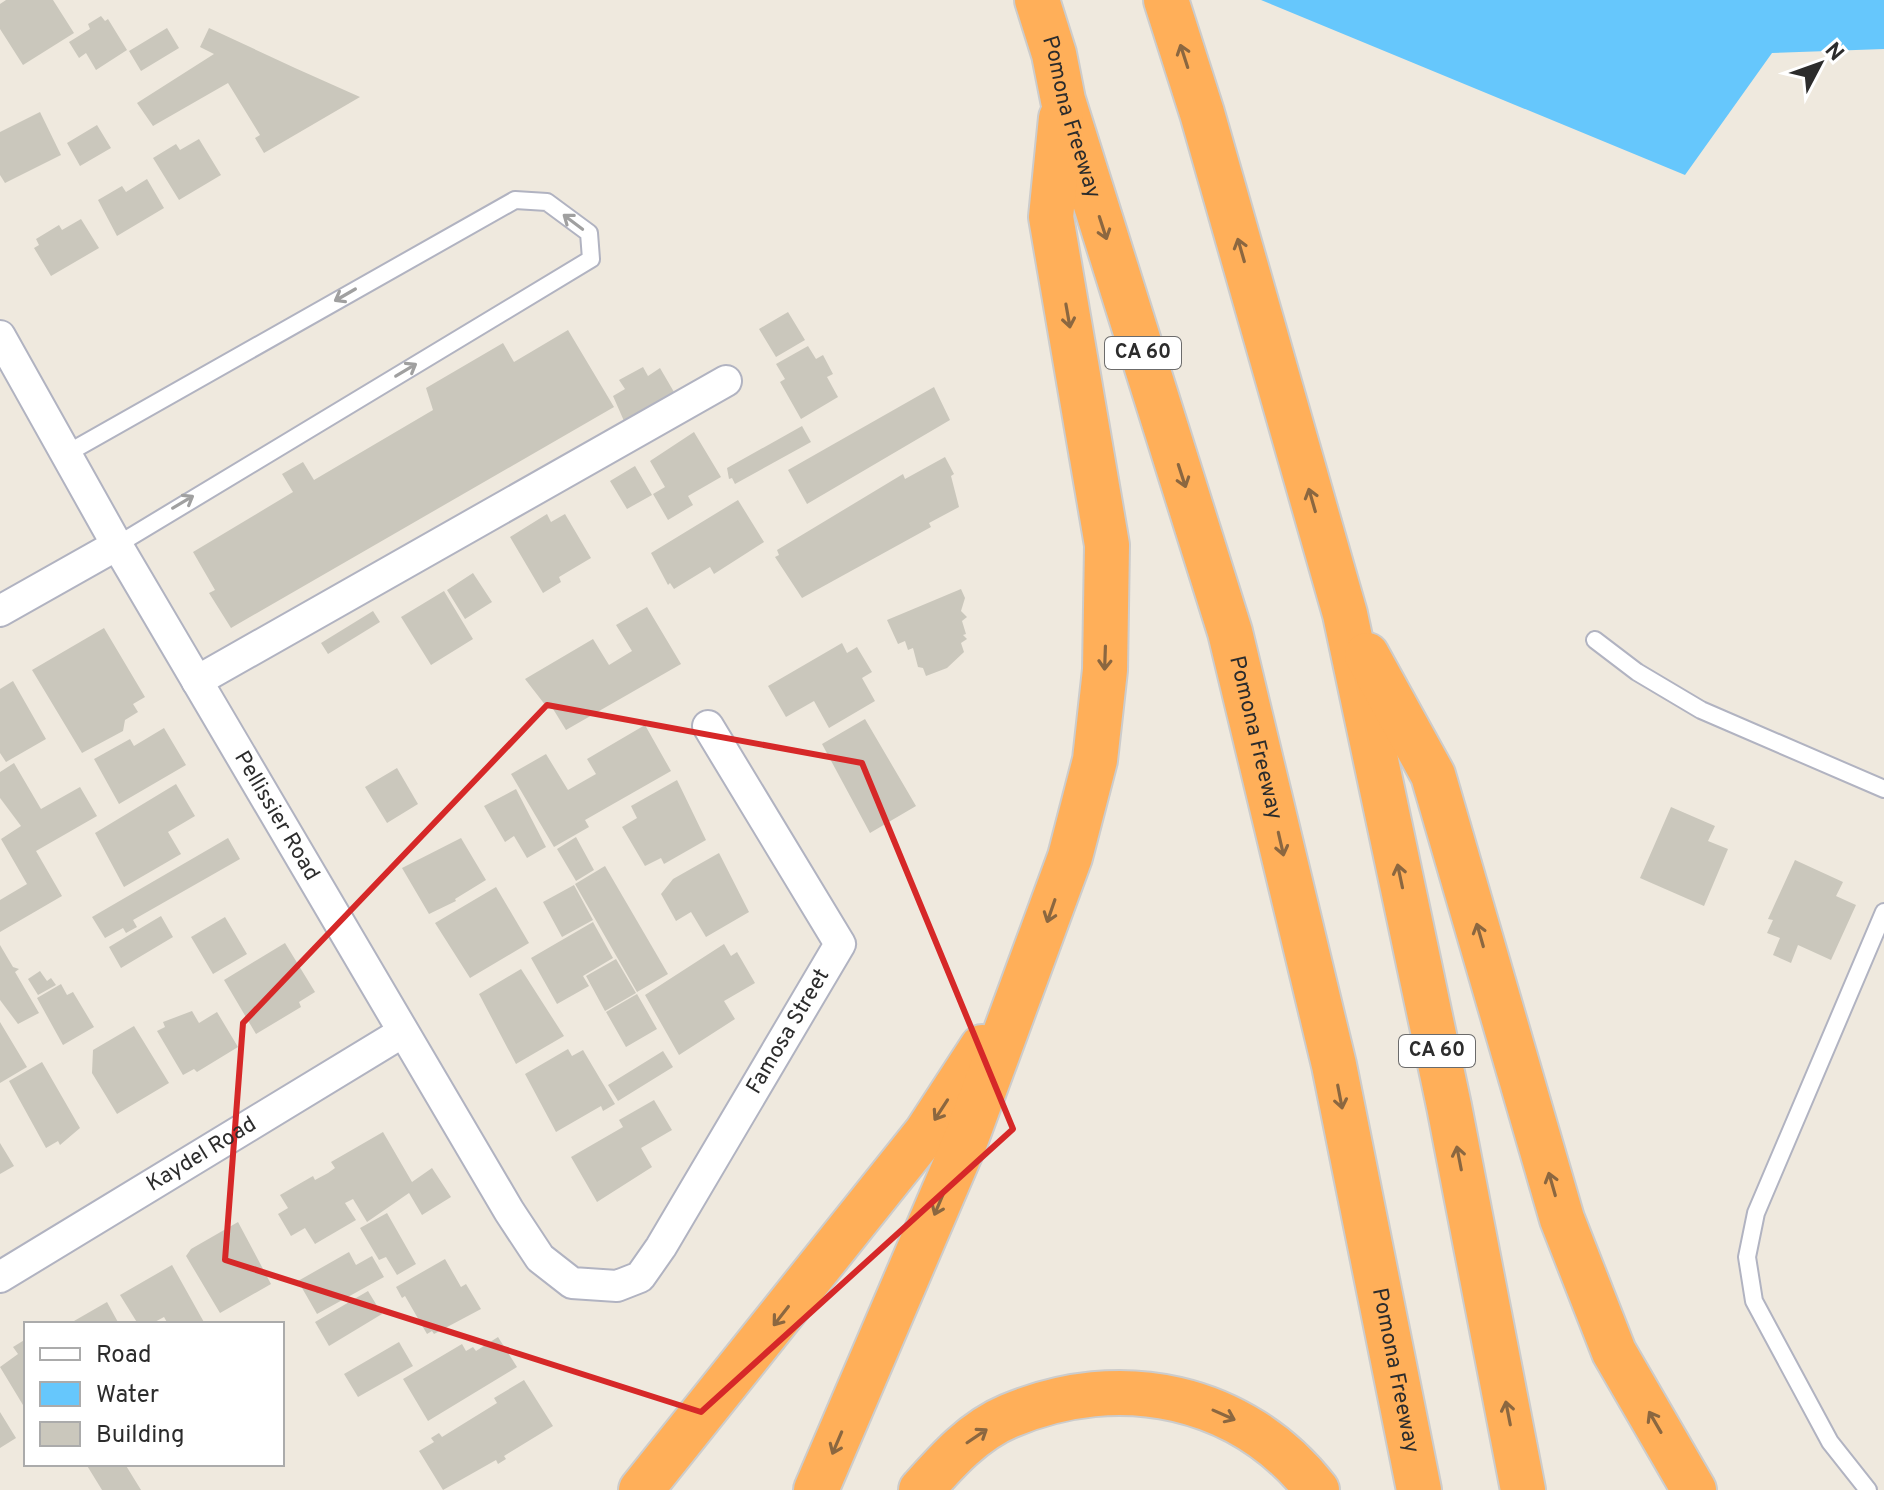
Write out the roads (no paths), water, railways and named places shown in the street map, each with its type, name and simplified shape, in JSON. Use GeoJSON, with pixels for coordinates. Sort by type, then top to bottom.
{"type":"FeatureCollection","features":[{"type":"Feature","properties":{"kind":"highway","name":"Pomona Freeway"},"geometry":{"type":"LineString","coordinates":[[1037,0],[1054,54],[1063,100],[1227,619],[1334,1065],[1419,1490]]}},
{"type":"Feature","properties":{"kind":"highway","name":"CA 60"},"geometry":{"type":"LineString","coordinates":[[1166,0],[1202,113],[1339,595],[1449,1106],[1523,1490]]}},
{"type":"Feature","properties":{"kind":"highway"},"geometry":{"type":"LineString","coordinates":[[816,1490],[965,1142],[1029,975],[1070,857],[1095,760],[1105,670],[1107,562],[1051,217],[1063,100]]}},
{"type":"Feature","properties":{"kind":"highway"},"geometry":{"type":"LineString","coordinates":[[1339,595],[1433,775],[1562,1219],[1614,1352],[1694,1490]]}},
{"type":"Feature","properties":{"kind":"highway"},"geometry":{"type":"LineString","coordinates":[[641,1490],[926,1133],[1029,975]]}},
{"type":"Feature","properties":{"kind":"highway"},"geometry":{"type":"LineString","coordinates":[[921,1490],[956,1450],[1007,1416],[1067,1396],[1130,1391],[1196,1403],[1252,1428],[1300,1468],[1317,1490]]}},
{"type":"Feature","properties":{"kind":"street","name":"Pellissier Road"},"geometry":{"type":"LineString","coordinates":[[0,336],[117,545],[403,1032],[540,1258],[572,1283]]}},
{"type":"Feature","properties":{"kind":"street"},"geometry":{"type":"LineString","coordinates":[[197,681],[726,381]]}},
{"type":"Feature","properties":{"kind":"street"},"geometry":{"type":"LineString","coordinates":[[0,611],[117,545]]}},
{"type":"Feature","properties":{"kind":"street","name":"Famosa Street"},"geometry":{"type":"LineString","coordinates":[[572,1283],[617,1286],[640,1277],[840,944],[708,726]]}},
{"type":"Feature","properties":{"kind":"street","name":"Kaydel Road"},"geometry":{"type":"LineString","coordinates":[[0,1277],[403,1032]]}},
{"type":"Feature","properties":{"kind":"lane"},"geometry":{"type":"LineString","coordinates":[[66,454],[515,200],[547,202],[589,233],[591,259],[117,545]]}},
{"type":"Feature","properties":{"kind":"lane"},"geometry":{"type":"LineString","coordinates":[[1595,640],[1637,672],[1701,710],[1884,789]]}},
{"type":"Feature","properties":{"kind":"lane"},"geometry":{"type":"LineString","coordinates":[[1868,1490],[1830,1442],[1754,1301],[1747,1257],[1756,1213],[1884,912]]}},
{"type":"Feature","properties":{"kind":"water"},"geometry":{"type":"Polygon","coordinates":[[[1261,0],[1884,0],[1884,49],[1772,53],[1685,175],[1261,0]]]}}]}
